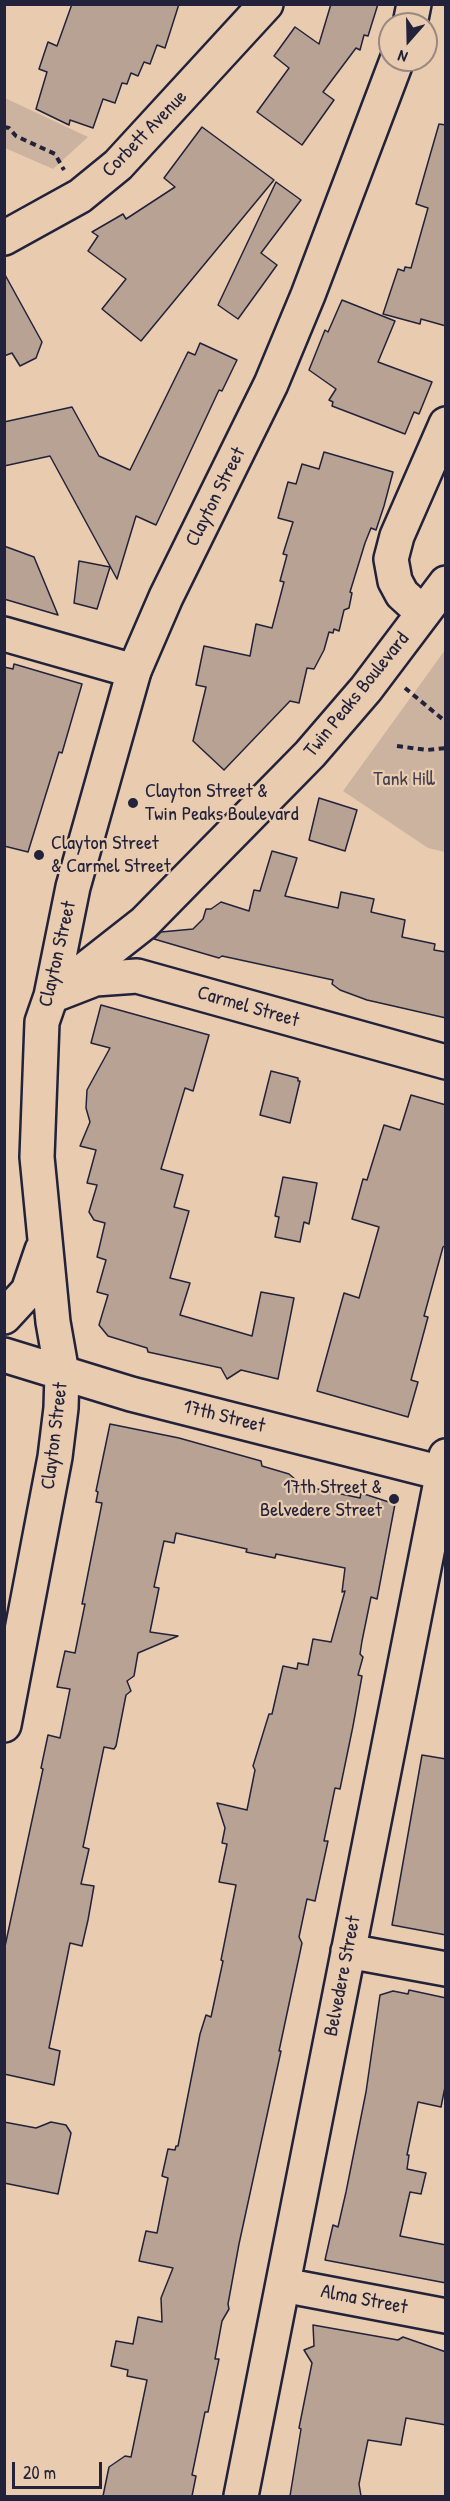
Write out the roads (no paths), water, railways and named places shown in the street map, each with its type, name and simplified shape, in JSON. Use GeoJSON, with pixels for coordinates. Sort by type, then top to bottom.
{"type":"FeatureCollection","features":[{"type":"Feature","properties":{"kind":"street","name":"Corbett Avenue"},"geometry":{"type":"LineString","coordinates":[[4,238],[80,196],[118,165],[266,4]]}},
{"type":"Feature","properties":{"kind":"street","name":"Clayton Street"},"geometry":{"type":"LineString","coordinates":[[4,1725],[55,1457],[61,1408],[62,1372],[53,1322],[36,1157],[40,1035],[51,996],[73,887],[134,671],[166,597],[271,384],[312,284],[392,72]]}},
{"type":"Feature","properties":{"kind":"street"},"geometry":{"type":"LineString","coordinates":[[423,613],[402,594],[395,581],[391,559],[397,536],[446,424]]}},
{"type":"Feature","properties":{"kind":"street","name":"Twin Peaks Boulevard"},"geometry":{"type":"LineString","coordinates":[[51,996],[130,935],[158,910],[324,739],[381,669],[446,582]]}},
{"type":"Feature","properties":{"kind":"street"},"geometry":{"type":"LineString","coordinates":[[4,634],[134,671]]}},
{"type":"Feature","properties":{"kind":"street","name":"Carmel Street"},"geometry":{"type":"LineString","coordinates":[[51,996],[95,979],[137,976],[446,1062]]}},
{"type":"Feature","properties":{"kind":"street"},"geometry":{"type":"LineString","coordinates":[[4,1317],[28,1291],[45,1243]]}},
{"type":"Feature","properties":{"kind":"street","name":"17th Street"},"geometry":{"type":"LineString","coordinates":[[4,1355],[131,1394],[444,1468]]}},
{"type":"Feature","properties":{"kind":"street","name":"Belvedere Street"},"geometry":{"type":"LineString","coordinates":[[241,2496],[444,1468]]}},
{"type":"Feature","properties":{"kind":"street"},"geometry":{"type":"LineString","coordinates":[[348,1951],[446,1970]]}},
{"type":"Feature","properties":{"kind":"street","name":"Alma Street"},"geometry":{"type":"LineString","coordinates":[[283,2285],[446,2316]]}},
{"type":"Feature","properties":{"kind":"place","name":"Clayton Street & Twin Peaks Boulevard"},"geometry":{"type":"Point","coordinates":[133,803]}},
{"type":"Feature","properties":{"kind":"place","name":"Clayton Street & Carmel Street"},"geometry":{"type":"Point","coordinates":[39,855]}},
{"type":"Feature","properties":{"kind":"place","name":"17th Street & Belvedere Street"},"geometry":{"type":"Point","coordinates":[394,1499]}},
{"type":"Feature","properties":{"kind":"park label","name":"Tank Hill"},"geometry":{"type":"Point","coordinates":[404,780]}}]}
